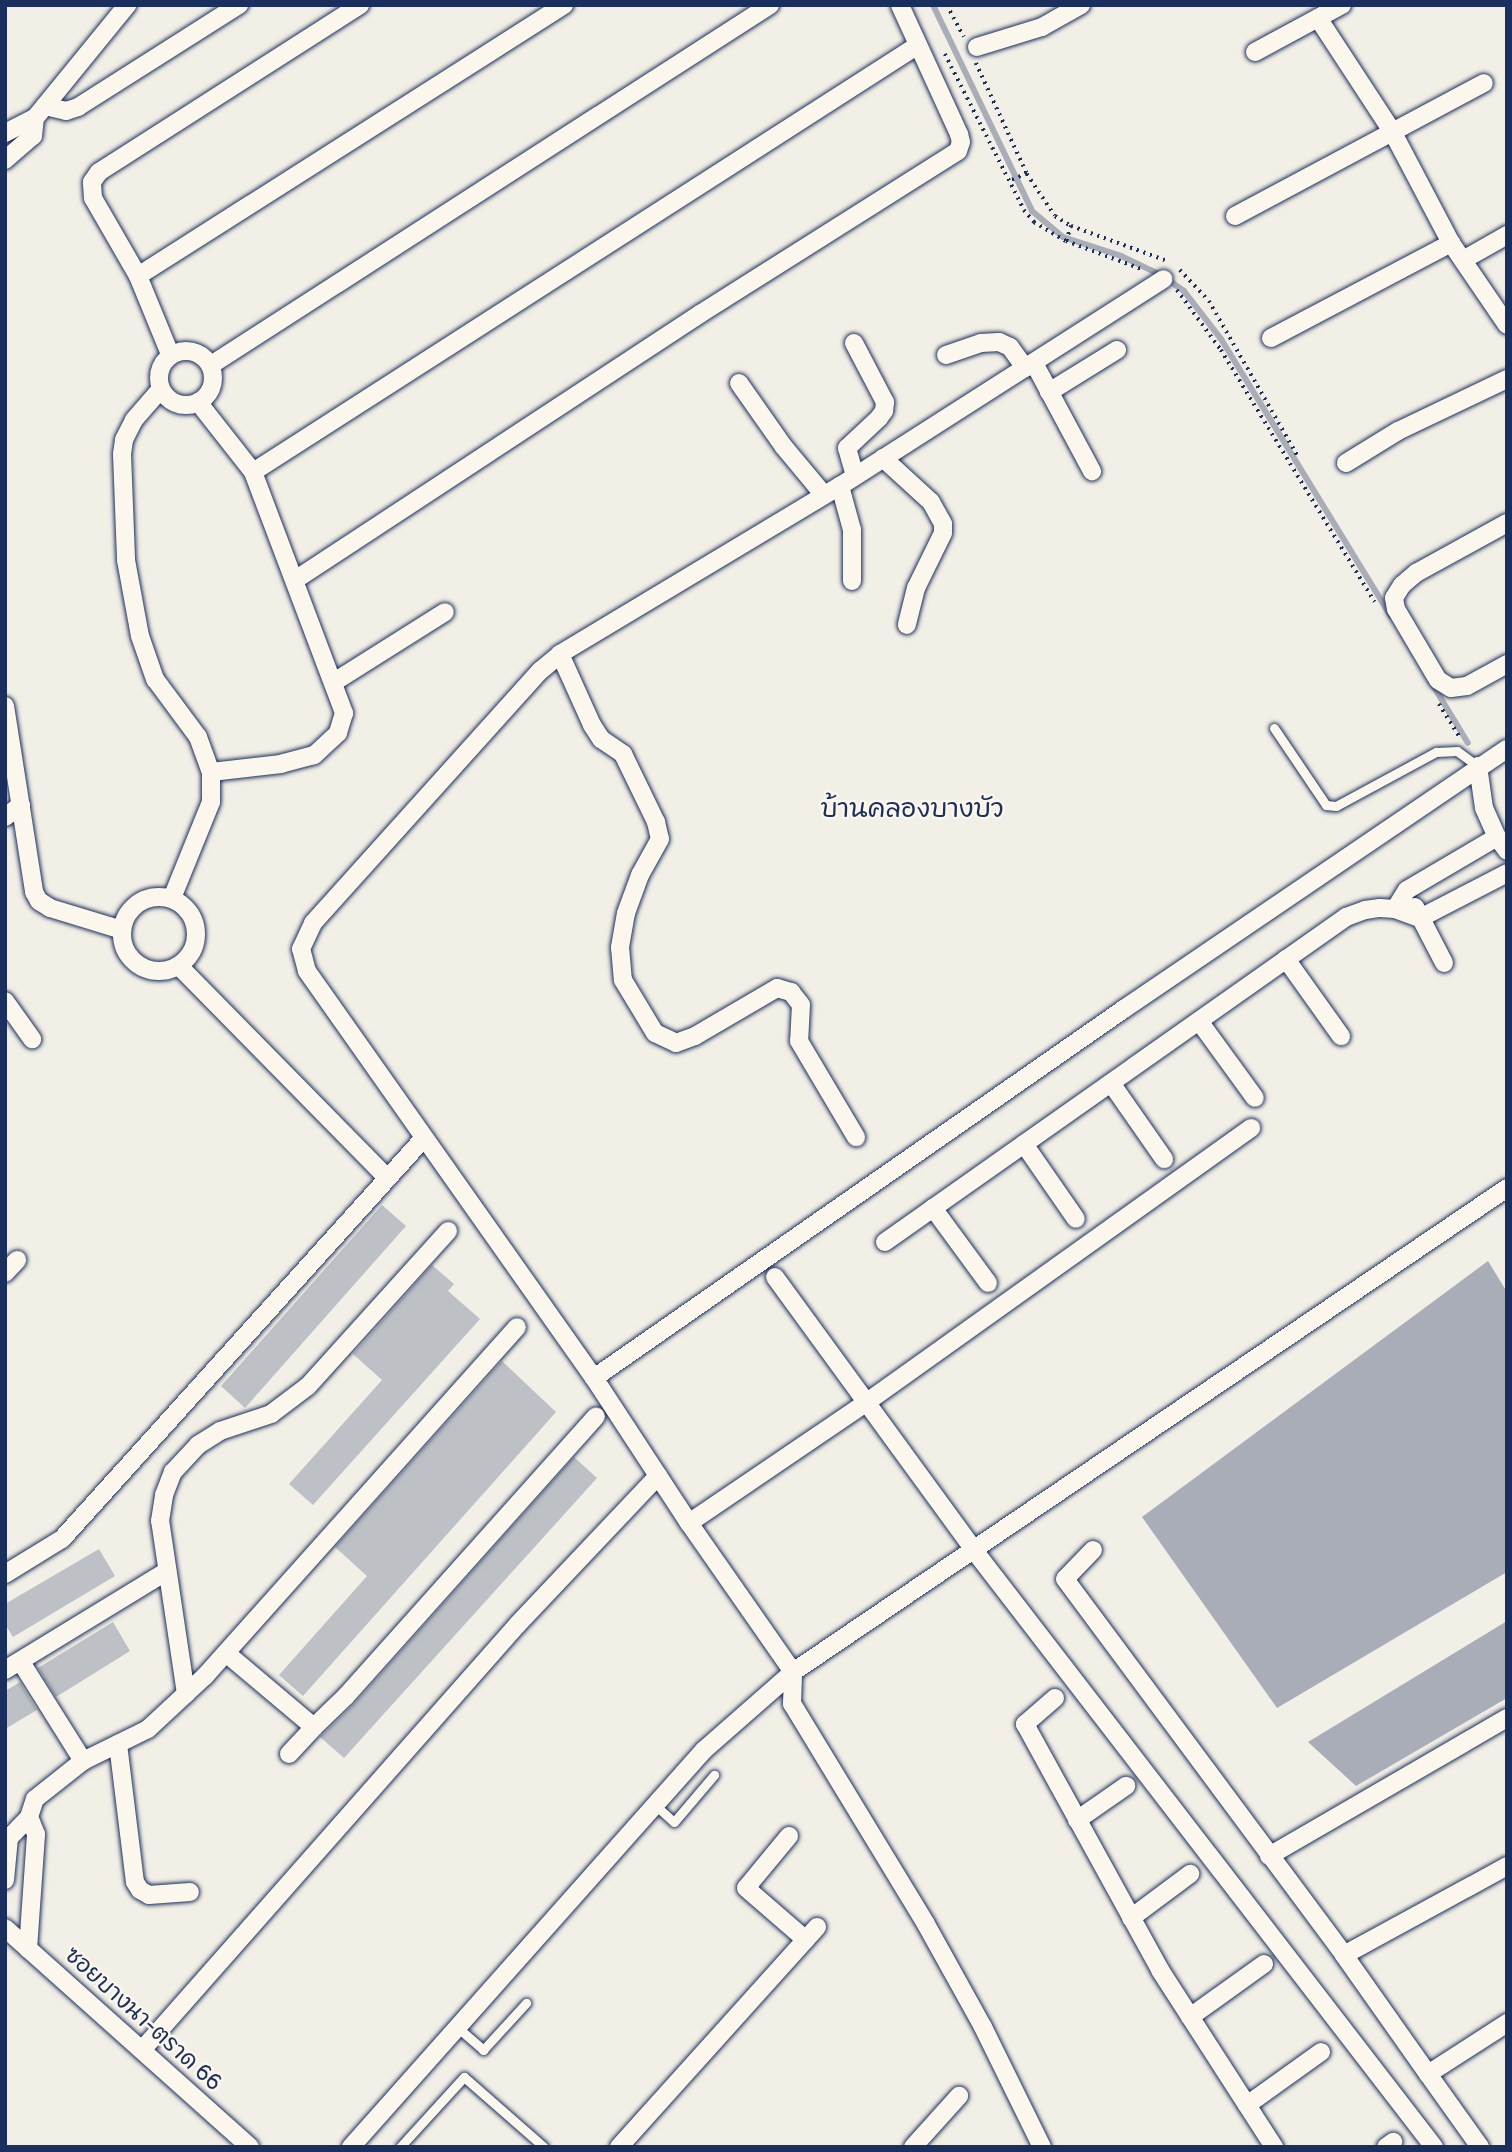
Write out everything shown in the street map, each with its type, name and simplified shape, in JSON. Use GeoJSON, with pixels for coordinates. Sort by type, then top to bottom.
{"type":"FeatureCollection","features":[{"type":"Feature","properties":{"kind":"street"},"geometry":{"type":"LineString","coordinates":[[5,133],[40,112],[127,5]]}},
{"type":"Feature","properties":{"kind":"street"},"geometry":{"type":"LineString","coordinates":[[40,112],[66,111],[78,107],[239,5]]}},
{"type":"Feature","properties":{"kind":"street"},"geometry":{"type":"LineString","coordinates":[[170,354],[138,276],[93,198],[92,182],[99,172],[360,5]]}},
{"type":"Feature","properties":{"kind":"street"},"geometry":{"type":"LineString","coordinates":[[138,276],[564,5]]}},
{"type":"Feature","properties":{"kind":"street"},"geometry":{"type":"LineString","coordinates":[[211,366],[770,5]]}},
{"type":"Feature","properties":{"kind":"street"},"geometry":{"type":"LineString","coordinates":[[295,580],[700,314],[958,151],[961,142],[959,134],[900,5]]}},
{"type":"Feature","properties":{"kind":"street"},"geometry":{"type":"LineString","coordinates":[[972,49],[1042,27],[1081,5]]}},
{"type":"Feature","properties":{"kind":"street"},"geometry":{"type":"LineString","coordinates":[[1255,51],[1342,5]]}},
{"type":"Feature","properties":{"kind":"street"},"geometry":{"type":"LineString","coordinates":[[1318,18],[1392,131],[1451,243],[1507,325]]}},
{"type":"Feature","properties":{"kind":"street"},"geometry":{"type":"LineString","coordinates":[[253,472],[918,45]]}},
{"type":"Feature","properties":{"kind":"street"},"geometry":{"type":"LineString","coordinates":[[1235,216],[1484,83]]}},
{"type":"Feature","properties":{"kind":"street"},"geometry":{"type":"LineString","coordinates":[[5,160],[33,136],[40,112]]}},
{"type":"Feature","properties":{"kind":"street"},"geometry":{"type":"LineString","coordinates":[[1463,260],[1507,235]]}},
{"type":"Feature","properties":{"kind":"street"},"geometry":{"type":"LineString","coordinates":[[1271,338],[1451,243]]}},
{"type":"Feature","properties":{"kind":"street"},"geometry":{"type":"LineString","coordinates":[[1042,2147],[984,2027],[792,1704],[793,1672],[689,1523],[594,1378],[307,971],[301,949],[313,923],[540,671],[560,654],[848,481],[1164,279]]}},
{"type":"Feature","properties":{"kind":"street"},"geometry":{"type":"LineString","coordinates":[[946,355],[981,343],[999,342],[1010,347],[1049,392],[1093,471]]}},
{"type":"Feature","properties":{"kind":"street"},"geometry":{"type":"LineString","coordinates":[[852,581],[852,530],[846,448],[884,411],[884,402],[854,343]]}},
{"type":"Feature","properties":{"kind":"street"},"geometry":{"type":"LineString","coordinates":[[160,390],[176,404],[198,402],[212,386],[211,366],[204,356],[193,351],[182,350],[170,354],[159,370],[160,390],[134,421],[122,454],[126,559],[140,636],[155,679],[198,737],[211,772],[211,802],[172,898]]}},
{"type":"Feature","properties":{"kind":"street"},"geometry":{"type":"LineString","coordinates":[[1049,392],[1117,350]]}},
{"type":"Feature","properties":{"kind":"street"},"geometry":{"type":"LineString","coordinates":[[1346,463],[1398,431],[1507,379]]}},
{"type":"Feature","properties":{"kind":"street"},"geometry":{"type":"LineString","coordinates":[[739,383],[784,447],[824,495]]}},
{"type":"Feature","properties":{"kind":"street"},"geometry":{"type":"LineString","coordinates":[[198,402],[253,472],[344,713],[338,733],[314,755],[281,764],[211,772]]}},
{"type":"Feature","properties":{"kind":"street"},"geometry":{"type":"LineString","coordinates":[[883,458],[931,502],[943,524],[943,533],[916,588],[906,625]]}},
{"type":"Feature","properties":{"kind":"street"},"geometry":{"type":"LineString","coordinates":[[1507,523],[1416,573],[1402,585],[1394,598],[1396,608],[1438,680],[1451,688],[1466,686],[1507,664]]}},
{"type":"Feature","properties":{"kind":"street"},"geometry":{"type":"LineString","coordinates":[[334,682],[445,612]]}},
{"type":"Feature","properties":{"kind":"street"},"geometry":{"type":"LineString","coordinates":[[560,654],[592,725],[601,739],[623,754],[656,822],[660,839],[625,912],[620,947],[623,980],[655,1033],[676,1043],[695,1036],[777,988],[791,992],[801,1004],[797,1033],[799,1041],[856,1137]]}},
{"type":"Feature","properties":{"kind":"street"},"geometry":{"type":"LineString","coordinates":[[5,706],[34,892],[39,901],[50,908],[122,930]]}},
{"type":"Feature","properties":{"kind":"street"},"geometry":{"type":"LineString","coordinates":[[594,1378],[1478,766],[1507,749]]}},
{"type":"Feature","properties":{"kind":"street"},"geometry":{"type":"LineString","coordinates":[[1395,909],[1407,890],[1502,844],[1484,807],[1478,766]]}},
{"type":"Feature","properties":{"kind":"street"},"geometry":{"type":"LineString","coordinates":[[5,817],[21,805]]}},
{"type":"Feature","properties":{"kind":"street"},"geometry":{"type":"LineString","coordinates":[[885,1242],[1356,912],[1395,909],[1420,918],[1507,873]]}},
{"type":"Feature","properties":{"kind":"street"},"geometry":{"type":"LineString","coordinates":[[1407,890],[1444,963]]}},
{"type":"Feature","properties":{"kind":"street"},"geometry":{"type":"LineString","coordinates":[[160,896],[172,898],[182,904],[195,923],[194,947],[179,966],[156,971],[134,962],[122,942],[122,930],[124,919],[139,902],[160,896]]}},
{"type":"Feature","properties":{"kind":"street"},"geometry":{"type":"LineString","coordinates":[[1286,959],[1341,1036]]}},
{"type":"Feature","properties":{"kind":"street"},"geometry":{"type":"LineString","coordinates":[[179,966],[387,1178]]}},
{"type":"Feature","properties":{"kind":"street"},"geometry":{"type":"LineString","coordinates":[[5,1001],[32,1039]]}},
{"type":"Feature","properties":{"kind":"street"},"geometry":{"type":"LineString","coordinates":[[1199,1021],[1255,1098]]}},
{"type":"Feature","properties":{"kind":"street"},"geometry":{"type":"LineString","coordinates":[[1111,1083],[1164,1159]]}},
{"type":"Feature","properties":{"kind":"street"},"geometry":{"type":"LineString","coordinates":[[689,1523],[867,1402],[1251,1128]]}},
{"type":"Feature","properties":{"kind":"street"},"geometry":{"type":"LineString","coordinates":[[5,1574],[62,1539],[423,1139]]}},
{"type":"Feature","properties":{"kind":"street"},"geometry":{"type":"LineString","coordinates":[[1024,1144],[1076,1219]]}},
{"type":"Feature","properties":{"kind":"street"},"geometry":{"type":"LineString","coordinates":[[351,2147],[704,1750],[793,1672],[1507,1188]]}},
{"type":"Feature","properties":{"kind":"street"},"geometry":{"type":"LineString","coordinates":[[933,1208],[988,1283]]}},
{"type":"Feature","properties":{"kind":"street"},"geometry":{"type":"LineString","coordinates":[[186,1694],[159,1521],[173,1472],[186,1456],[220,1431],[271,1414],[308,1386],[448,1231]]}},
{"type":"Feature","properties":{"kind":"street"},"geometry":{"type":"LineString","coordinates":[[775,1277],[973,1549],[1434,2147]]}},
{"type":"Feature","properties":{"kind":"street"},"geometry":{"type":"LineString","coordinates":[[5,1880],[9,1838],[29,1817],[35,1799],[83,1761],[148,1729],[186,1694],[226,1653],[516,1327]]}},
{"type":"Feature","properties":{"kind":"street"},"geometry":{"type":"LineString","coordinates":[[289,1754],[346,1696],[596,1416]]}},
{"type":"Feature","properties":{"kind":"street"},"geometry":{"type":"LineString","coordinates":[[142,2050],[518,1624],[658,1476]]}},
{"type":"Feature","properties":{"kind":"street"},"geometry":{"type":"LineString","coordinates":[[1093,1549],[1065,1579],[1344,1955],[1480,2147]]}},
{"type":"Feature","properties":{"kind":"street"},"geometry":{"type":"LineString","coordinates":[[83,1761],[13,1666],[167,1571]]}},
{"type":"Feature","properties":{"kind":"street"},"geometry":{"type":"LineString","coordinates":[[226,1653],[314,1727]]}},
{"type":"Feature","properties":{"kind":"street"},"geometry":{"type":"LineString","coordinates":[[1055,1698],[1025,1724],[1131,1918],[1190,2017],[1274,2147]]}},
{"type":"Feature","properties":{"kind":"street"},"geometry":{"type":"LineString","coordinates":[[1269,1856],[1507,1718]]}},
{"type":"Feature","properties":{"kind":"street"},"geometry":{"type":"LineString","coordinates":[[118,1744],[135,1882],[149,1895],[190,1892]]}},
{"type":"Feature","properties":{"kind":"street"},"geometry":{"type":"LineString","coordinates":[[1077,1820],[1126,1786]]}},
{"type":"Feature","properties":{"kind":"street"},"geometry":{"type":"LineString","coordinates":[[28,1950],[36,1833],[29,1817]]}},
{"type":"Feature","properties":{"kind":"street"},"geometry":{"type":"LineString","coordinates":[[619,2147],[812,1934],[746,1888],[789,1836]]}},
{"type":"Feature","properties":{"kind":"street"},"geometry":{"type":"LineString","coordinates":[[1344,1955],[1507,1866]]}},
{"type":"Feature","properties":{"kind":"street"},"geometry":{"type":"LineString","coordinates":[[1131,1918],[1190,1874]]}},
{"type":"Feature","properties":{"kind":"street","name":"ซอยบางนา-ตราด 66"},"geometry":{"type":"LineString","coordinates":[[5,1928],[250,2147]]}},
{"type":"Feature","properties":{"kind":"street"},"geometry":{"type":"LineString","coordinates":[[1190,2017],[1264,1964]]}},
{"type":"Feature","properties":{"kind":"street"},"geometry":{"type":"LineString","coordinates":[[1428,2074],[1507,2023]]}},
{"type":"Feature","properties":{"kind":"street"},"geometry":{"type":"LineString","coordinates":[[1247,2105],[1321,2052]]}},
{"type":"Feature","properties":{"kind":"street"},"geometry":{"type":"LineString","coordinates":[[913,2147],[959,2096]]}},
{"type":"Feature","properties":{"kind":"lane"},"geometry":{"type":"LineString","coordinates":[[1274,728],[1326,805],[1336,806],[1436,752],[1457,751],[1478,766]]}},
{"type":"Feature","properties":{"kind":"lane"},"geometry":{"type":"LineString","coordinates":[[655,1805],[674,1822],[714,1775]]}},
{"type":"Feature","properties":{"kind":"lane"},"geometry":{"type":"LineString","coordinates":[[457,2027],[483,2050],[526,2003]]}},
{"type":"Feature","properties":{"kind":"lane"},"geometry":{"type":"LineString","coordinates":[[400,2147],[464,2077],[544,2147]]}},
{"type":"Feature","properties":{"kind":"path"},"geometry":{"type":"LineString","coordinates":[[947,5],[972,49],[1027,174],[1055,216],[1071,226],[1152,254],[1191,278],[1209,301],[1299,458]]}},
{"type":"Feature","properties":{"kind":"path"},"geometry":{"type":"LineString","coordinates":[[944,53],[1024,210],[1034,222],[1066,241],[1164,279],[1185,300],[1221,350],[1377,605]]}},
{"type":"Feature","properties":{"kind":"path"},"geometry":{"type":"LineString","coordinates":[[1010,181],[1027,174]]}},
{"type":"Feature","properties":{"kind":"path"},"geometry":{"type":"LineString","coordinates":[[1066,241],[1071,226]]}},
{"type":"Feature","properties":{"kind":"path"},"geometry":{"type":"LineString","coordinates":[[1435,697],[1478,766]]}},
{"type":"Feature","properties":{"kind":"shaded area"},"geometry":{"type":"Polygon","coordinates":[[[1488,1261],[1507,1292],[1507,1572],[1277,1708],[1142,1517],[1488,1261]]]}},
{"type":"Feature","properties":{"kind":"shaded area"},"geometry":{"type":"Polygon","coordinates":[[[1507,1621],[1507,1698],[1356,1786],[1308,1742],[1507,1621]]]}},
{"type":"Feature","properties":{"kind":"building"},"geometry":{"type":"Polygon","coordinates":[[[382,1205],[406,1226],[245,1408],[221,1386],[382,1205]]]}},
{"type":"Feature","properties":{"kind":"building"},"geometry":{"type":"Polygon","coordinates":[[[432,1265],[454,1284],[448,1291],[480,1319],[313,1505],[289,1484],[382,1380],[353,1354],[432,1265]]]}},
{"type":"Feature","properties":{"kind":"building"},"geometry":{"type":"Polygon","coordinates":[[[502,1361],[556,1412],[303,1696],[279,1675],[367,1576],[335,1547],[502,1361]]]}},
{"type":"Feature","properties":{"kind":"building"},"geometry":{"type":"Polygon","coordinates":[[[574,1457],[597,1478],[344,1758],[320,1737],[354,1704],[574,1457]]]}},
{"type":"Feature","properties":{"kind":"building"},"geometry":{"type":"Polygon","coordinates":[[[99,1549],[115,1576],[13,1637],[5,1624],[5,1604],[99,1549]]]}},
{"type":"Feature","properties":{"kind":"building"},"geometry":{"type":"Polygon","coordinates":[[[113,1622],[130,1651],[56,1697],[38,1668],[113,1622]]]}},
{"type":"Feature","properties":{"kind":"building"},"geometry":{"type":"Polygon","coordinates":[[[20,1682],[37,1710],[5,1729],[5,1691],[20,1682]]]}},
{"type":"Feature","properties":{"kind":"waterway"},"geometry":{"type":"LineString","coordinates":[[933,5],[1032,211],[1063,237],[1121,256],[1161,275],[1184,291],[1221,339],[1391,616]]}},
{"type":"Feature","properties":{"kind":"waterway"},"geometry":{"type":"LineString","coordinates":[[1431,682],[1468,743]]}},
{"type":"Feature","properties":{"kind":"district","name":"บ้านคลองบางบัว"},"geometry":{"type":"Point","coordinates":[912,810]}}]}
